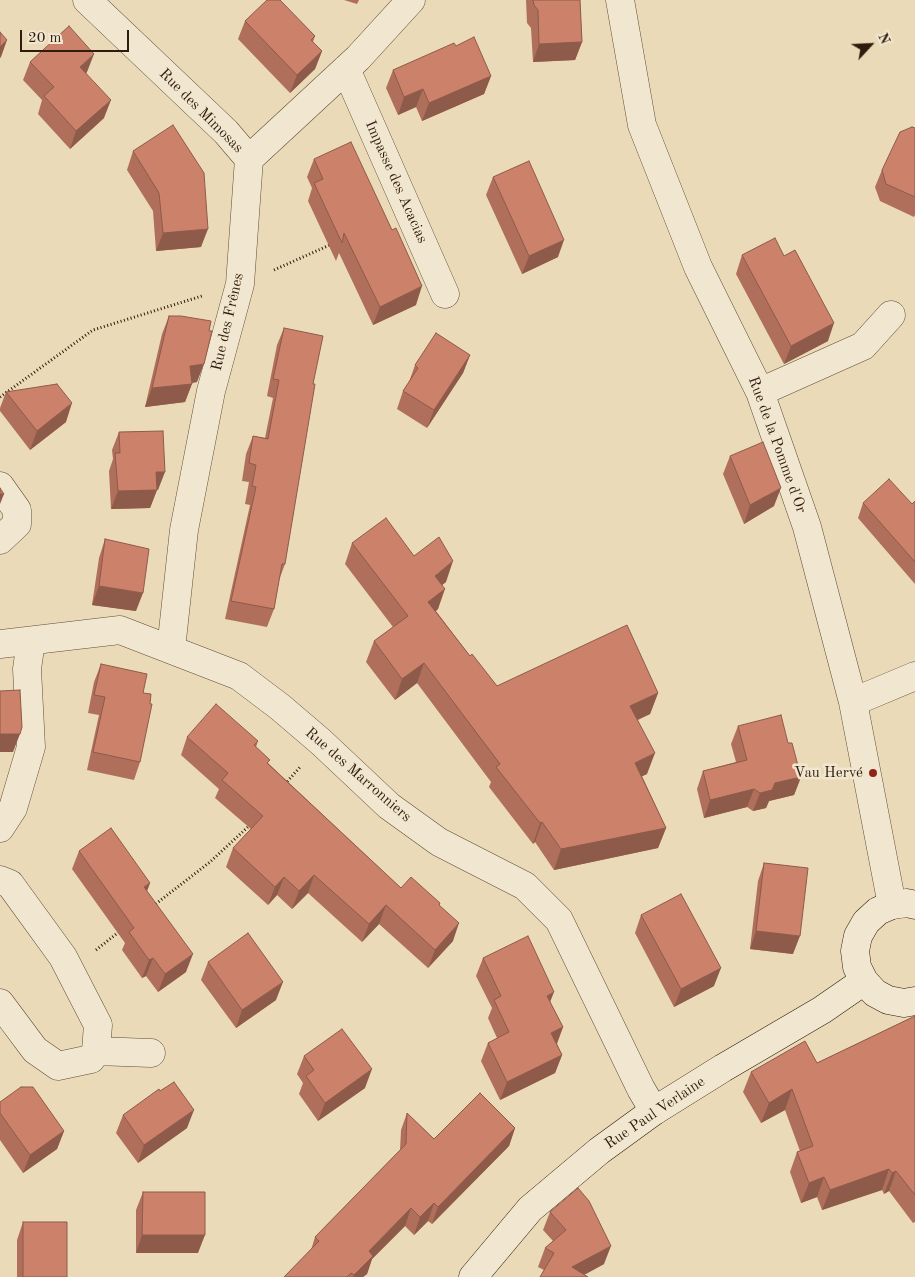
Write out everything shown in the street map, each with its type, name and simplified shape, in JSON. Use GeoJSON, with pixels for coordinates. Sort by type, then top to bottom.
{"type":"FeatureCollection","features":[{"type":"Feature","properties":{"kind":"street"},"geometry":{"type":"LineString","coordinates":[[249,159],[346,70],[411,0]]}},
{"type":"Feature","properties":{"kind":"street","name":"Rue de la Pomme d'Or"},"geometry":{"type":"LineString","coordinates":[[620,0],[642,125],[698,267],[760,392],[807,527],[904,905]]}},
{"type":"Feature","properties":{"kind":"street","name":"Rue des Mimosas"},"geometry":{"type":"LineString","coordinates":[[98,4],[226,132],[249,159]]}},
{"type":"Feature","properties":{"kind":"street","name":"Impasse des Acacias"},"geometry":{"type":"LineString","coordinates":[[346,70],[445,294]]}},
{"type":"Feature","properties":{"kind":"street","name":"Rue des Frênes"},"geometry":{"type":"LineString","coordinates":[[171,649],[184,530],[211,391],[240,284],[249,159]]}},
{"type":"Feature","properties":{"kind":"street"},"geometry":{"type":"LineString","coordinates":[[760,392],[863,346],[891,315]]}},
{"type":"Feature","properties":{"kind":"street"},"geometry":{"type":"LineString","coordinates":[[0,486],[17,510],[17,524],[0,540]]}},
{"type":"Feature","properties":{"kind":"street","name":"Rue des Marronniers"},"geometry":{"type":"LineString","coordinates":[[0,644],[120,630],[239,676],[322,742],[389,806],[439,842],[524,886],[559,920],[654,1111]]}},
{"type":"Feature","properties":{"kind":"street"},"geometry":{"type":"LineString","coordinates":[[0,828],[13,808],[31,747],[27,669],[31,641]]}},
{"type":"Feature","properties":{"kind":"street"},"geometry":{"type":"LineString","coordinates":[[853,702],[915,676]]}},
{"type":"Feature","properties":{"kind":"street"},"geometry":{"type":"LineString","coordinates":[[0,880],[10,884],[63,957],[98,1025],[96,1051],[91,1059],[58,1066],[35,1050],[0,1003]]}},
{"type":"Feature","properties":{"kind":"street"},"geometry":{"type":"LineString","coordinates":[[904,905],[878,911],[866,922],[858,936],[855,951],[857,967],[864,981],[875,993],[888,1000],[904,1003],[915,1001]]}},
{"type":"Feature","properties":{"kind":"street","name":"Rue Paul Verlaine"},"geometry":{"type":"LineString","coordinates":[[473,1277],[530,1209],[599,1151],[654,1111],[822,1010],[864,981]]}},
{"type":"Feature","properties":{"kind":"street"},"geometry":{"type":"LineString","coordinates":[[96,1051],[151,1053]]}},
{"type":"Feature","properties":{"kind":"path"},"geometry":{"type":"LineString","coordinates":[[0,397],[93,330],[166,309],[240,284],[338,242]]}},
{"type":"Feature","properties":{"kind":"path"},"geometry":{"type":"LineString","coordinates":[[284,786],[322,742]]}},
{"type":"Feature","properties":{"kind":"path"},"geometry":{"type":"LineString","coordinates":[[148,910],[210,862],[252,823]]}},
{"type":"Feature","properties":{"kind":"path"},"geometry":{"type":"LineString","coordinates":[[69,970],[124,928]]}},
{"type":"Feature","properties":{"kind":"building"},"geometry":{"type":"Polygon","coordinates":[[[267,0],[280,0],[315,36],[311,40],[322,51],[297,75],[245,21],[267,0]]]}},
{"type":"Feature","properties":{"kind":"building"},"geometry":{"type":"Polygon","coordinates":[[[533,0],[580,0],[582,42],[539,44],[538,10],[533,0]]]}},
{"type":"Feature","properties":{"kind":"building"},"geometry":{"type":"Polygon","coordinates":[[[69,26],[94,54],[80,67],[111,100],[76,131],[44,96],[54,87],[30,62],[69,26]]]}},
{"type":"Feature","properties":{"kind":"building"},"geometry":{"type":"Polygon","coordinates":[[[0,32],[7,40],[0,47],[0,32]]]}},
{"type":"Feature","properties":{"kind":"building"},"geometry":{"type":"Polygon","coordinates":[[[474,37],[491,76],[429,103],[423,89],[404,97],[393,70],[454,43],[456,46],[474,37]]]}},
{"type":"Feature","properties":{"kind":"building"},"geometry":{"type":"Polygon","coordinates":[[[173,125],[204,173],[208,229],[163,233],[159,193],[133,151],[173,125]]]}},
{"type":"Feature","properties":{"kind":"building"},"geometry":{"type":"Polygon","coordinates":[[[912,127],[915,128],[915,197],[886,184],[882,170],[900,132],[912,127]]]}},
{"type":"Feature","properties":{"kind":"building"},"geometry":{"type":"Polygon","coordinates":[[[351,142],[392,230],[396,228],[422,286],[380,307],[344,233],[342,243],[314,183],[323,179],[314,159],[351,142]]]}},
{"type":"Feature","properties":{"kind":"building"},"geometry":{"type":"Polygon","coordinates":[[[529,161],[564,240],[529,256],[493,177],[529,161]]]}},
{"type":"Feature","properties":{"kind":"building"},"geometry":{"type":"Polygon","coordinates":[[[775,238],[784,256],[795,250],[834,323],[791,346],[742,255],[775,238]]]}},
{"type":"Feature","properties":{"kind":"building"},"geometry":{"type":"Polygon","coordinates":[[[169,316],[211,321],[209,331],[212,331],[204,364],[190,366],[192,384],[152,388],[169,316]]]}},
{"type":"Feature","properties":{"kind":"building"},"geometry":{"type":"Polygon","coordinates":[[[284,328],[323,336],[313,384],[315,384],[285,564],[282,564],[274,609],[231,601],[256,487],[252,486],[256,465],[249,463],[253,436],[268,439],[279,380],[273,379],[284,328]]]}},
{"type":"Feature","properties":{"kind":"building"},"geometry":{"type":"Polygon","coordinates":[[[436,333],[470,355],[434,410],[403,391],[418,368],[415,365],[436,333]]]}},
{"type":"Feature","properties":{"kind":"building"},"geometry":{"type":"Polygon","coordinates":[[[57,384],[72,403],[37,431],[6,392],[57,384]]]}},
{"type":"Feature","properties":{"kind":"building"},"geometry":{"type":"Polygon","coordinates":[[[163,431],[165,472],[156,472],[157,490],[118,491],[115,453],[120,453],[119,432],[163,431]]]}},
{"type":"Feature","properties":{"kind":"building"},"geometry":{"type":"Polygon","coordinates":[[[763,442],[781,488],[750,505],[730,456],[763,442]]]}},
{"type":"Feature","properties":{"kind":"building"},"geometry":{"type":"Polygon","coordinates":[[[889,479],[912,504],[915,501],[915,562],[863,503],[889,479]]]}},
{"type":"Feature","properties":{"kind":"building"},"geometry":{"type":"Polygon","coordinates":[[[386,518],[414,556],[439,537],[453,561],[435,576],[445,589],[428,602],[470,656],[472,654],[497,686],[627,625],[658,693],[630,706],[655,753],[635,763],[666,828],[561,849],[542,822],[540,823],[496,767],[500,764],[424,663],[402,679],[374,641],[408,616],[352,543],[386,518]]]}},
{"type":"Feature","properties":{"kind":"building"},"geometry":{"type":"Polygon","coordinates":[[[105,539],[149,549],[143,593],[99,586],[105,539]]]}},
{"type":"Feature","properties":{"kind":"building"},"geometry":{"type":"Polygon","coordinates":[[[101,664],[147,674],[143,693],[151,694],[150,704],[152,704],[140,762],[93,752],[105,697],[94,695],[101,664]]]}},
{"type":"Feature","properties":{"kind":"building"},"geometry":{"type":"Polygon","coordinates":[[[20,690],[22,727],[20,734],[0,734],[0,691],[20,690]]]}},
{"type":"Feature","properties":{"kind":"building"},"geometry":{"type":"Polygon","coordinates":[[[216,704],[258,741],[254,745],[270,760],[267,763],[401,888],[411,877],[459,923],[435,950],[386,905],[369,924],[314,875],[299,891],[284,877],[275,887],[233,848],[263,816],[222,780],[228,773],[187,737],[216,704]]]}},
{"type":"Feature","properties":{"kind":"building"},"geometry":{"type":"Polygon","coordinates":[[[781,715],[788,743],[792,743],[801,777],[775,783],[772,790],[760,793],[754,789],[710,800],[703,771],[747,760],[738,726],[781,715]]]}},
{"type":"Feature","properties":{"kind":"building"},"geometry":{"type":"Polygon","coordinates":[[[111,828],[150,883],[144,887],[193,954],[165,974],[153,958],[149,960],[129,932],[134,928],[79,851],[111,828]]]}},
{"type":"Feature","properties":{"kind":"building"},"geometry":{"type":"Polygon","coordinates":[[[764,863],[808,868],[800,936],[756,931],[764,863]]]}},
{"type":"Feature","properties":{"kind":"building"},"geometry":{"type":"Polygon","coordinates":[[[681,894],[721,968],[681,989],[641,915],[681,894]]]}},
{"type":"Feature","properties":{"kind":"building"},"geometry":{"type":"Polygon","coordinates":[[[248,933],[283,982],[242,1010],[208,962],[248,933]]]}},
{"type":"Feature","properties":{"kind":"building"},"geometry":{"type":"Polygon","coordinates":[[[528,936],[554,992],[547,996],[563,1027],[551,1033],[562,1055],[507,1082],[488,1043],[509,1032],[494,1000],[501,996],[483,958],[528,936]]]}},
{"type":"Feature","properties":{"kind":"building"},"geometry":{"type":"Polygon","coordinates":[[[915,1016],[915,1195],[896,1171],[892,1173],[889,1169],[830,1190],[824,1177],[809,1183],[797,1152],[813,1146],[792,1089],[769,1103],[751,1072],[805,1041],[817,1063],[915,1016]]]}},
{"type":"Feature","properties":{"kind":"building"},"geometry":{"type":"Polygon","coordinates":[[[342,1029],[372,1069],[325,1103],[306,1076],[314,1070],[304,1056],[342,1029]]]}},
{"type":"Feature","properties":{"kind":"building"},"geometry":{"type":"Polygon","coordinates":[[[174,1082],[194,1110],[144,1145],[123,1115],[159,1089],[160,1091],[174,1082]]]}},
{"type":"Feature","properties":{"kind":"building"},"geometry":{"type":"Polygon","coordinates":[[[21,1087],[33,1087],[64,1131],[30,1155],[0,1113],[0,1102],[21,1087]]]}},
{"type":"Feature","properties":{"kind":"building"},"geometry":{"type":"Polygon","coordinates":[[[480,1093],[515,1128],[438,1207],[434,1203],[420,1217],[411,1208],[369,1251],[373,1256],[354,1275],[351,1273],[347,1277],[284,1277],[319,1241],[315,1237],[406,1144],[407,1113],[434,1139],[480,1093]]]}},
{"type":"Feature","properties":{"kind":"building"},"geometry":{"type":"Polygon","coordinates":[[[578,1188],[589,1201],[611,1246],[572,1267],[588,1277],[540,1277],[554,1253],[545,1248],[566,1230],[550,1212],[578,1188]]]}},
{"type":"Feature","properties":{"kind":"building"},"geometry":{"type":"Polygon","coordinates":[[[143,1192],[205,1192],[205,1235],[142,1235],[143,1192]]]}},
{"type":"Feature","properties":{"kind":"building"},"geometry":{"type":"Polygon","coordinates":[[[23,1222],[67,1222],[67,1277],[23,1277],[23,1222]]]}},
{"type":"Feature","properties":{"kind":"place","name":"Vau Hervé"},"geometry":{"type":"Point","coordinates":[873,773]}}]}
